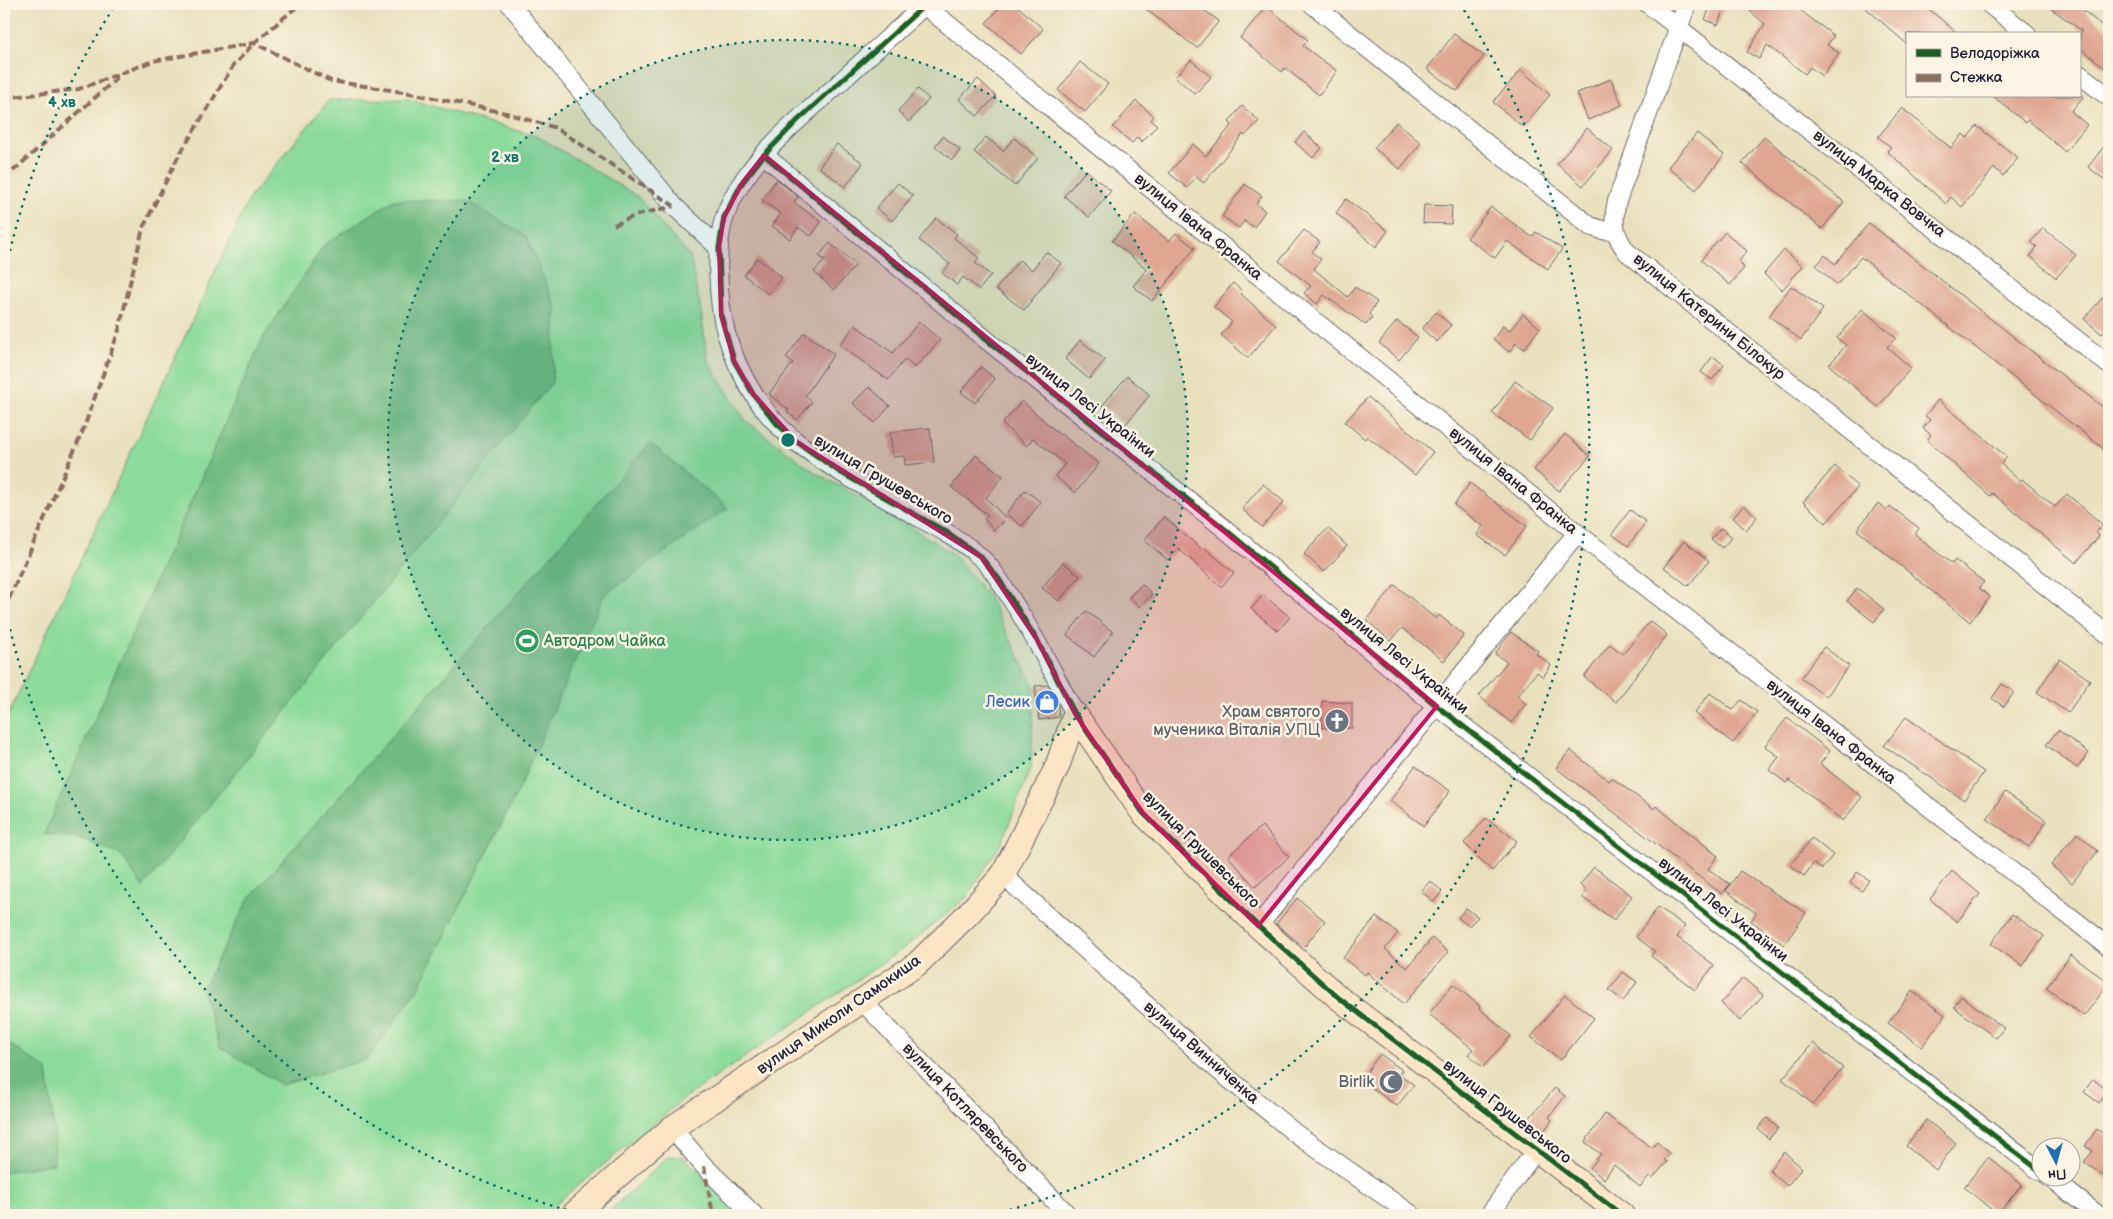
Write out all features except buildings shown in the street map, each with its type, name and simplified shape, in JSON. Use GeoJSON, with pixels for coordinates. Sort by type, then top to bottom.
{"type":"FeatureCollection","features":[{"type":"Feature","properties":{"kind":"street"},"geometry":{"type":"LineString","coordinates":[[510,4],[674,206],[719,248]]}},
{"type":"Feature","properties":{"kind":"street","name":"вулиця Грушевського"},"geometry":{"type":"LineString","coordinates":[[925,4],[797,121],[764,155],[742,183],[724,217],[719,248],[721,316],[734,361],[753,394],[777,424],[797,442],[838,471],[950,534],[981,557],[999,579],[1037,640],[1075,714],[1143,813],[1258,926],[1339,998],[1622,1215]]}},
{"type":"Feature","properties":{"kind":"street","name":"вулиця Івана Франка"},"geometry":{"type":"LineString","coordinates":[[925,4],[1577,533],[2109,947]]}},
{"type":"Feature","properties":{"kind":"street"},"geometry":{"type":"LineString","coordinates":[[1312,4],[1590,226],[1602,230],[1615,231],[1613,217],[1617,201],[1687,4]]}},
{"type":"Feature","properties":{"kind":"street","name":"вулиця Марка Вовчка"},"geometry":{"type":"LineString","coordinates":[[1648,4],[2109,366]]}},
{"type":"Feature","properties":{"kind":"street"},"geometry":{"type":"LineString","coordinates":[[1989,4],[2025,32]]}},
{"type":"Feature","properties":{"kind":"street"},"geometry":{"type":"LineString","coordinates":[[2080,75],[2109,97]]}},
{"type":"Feature","properties":{"kind":"street","name":"вулиця Лесі Українки"},"geometry":{"type":"LineString","coordinates":[[764,155],[989,342],[1220,525],[1437,706],[2030,1163]]}},
{"type":"Feature","properties":{"kind":"street","name":"вулиця Катерини Білокур"},"geometry":{"type":"LineString","coordinates":[[1615,231],[1627,252],[2109,636]]}},
{"type":"Feature","properties":{"kind":"street"},"geometry":{"type":"LineString","coordinates":[[1258,926],[1577,533]]}},
{"type":"Feature","properties":{"kind":"street","name":"вулиця Миколи Самокиша"},"geometry":{"type":"LineString","coordinates":[[573,1215],[672,1128],[917,964],[969,913],[1003,875],[1057,767],[1075,714]]}},
{"type":"Feature","properties":{"kind":"street","name":"вулиця Винниченка"},"geometry":{"type":"LineString","coordinates":[[1003,875],[1232,1081],[1296,1134],[1412,1215]]}},
{"type":"Feature","properties":{"kind":"street","name":"вулиця Котляревського"},"geometry":{"type":"LineString","coordinates":[[862,1001],[1068,1215]]}},
{"type":"Feature","properties":{"kind":"street"},"geometry":{"type":"LineString","coordinates":[[672,1128],[704,1166],[754,1215]]}},
{"type":"Feature","properties":{"kind":"street"},"geometry":{"type":"LineString","coordinates":[[1489,1215],[1536,1150]]}},
{"type":"Feature","properties":{"kind":"street"},"geometry":{"type":"LineString","coordinates":[[2061,1186],[2098,1215]]}},
{"type":"Feature","properties":{"kind":"highlighted area"},"geometry":{"type":"Polygon","coordinates":[[[764,155],[1437,706],[1258,926],[1143,813],[1075,714],[1037,640],[981,557],[797,442],[753,394],[734,361],[721,315],[719,248],[724,217],[742,183],[764,155]]]}},
{"type":"Feature","properties":{"kind":"green space","name":"Автодром Чайка"},"geometry":{"type":"Polygon","coordinates":[[[408,99],[539,137],[637,196],[690,257],[708,361],[745,420],[816,473],[895,517],[953,554],[988,596],[1034,686],[1031,767],[1002,842],[966,898],[904,948],[685,1098],[542,1215],[4,1215],[4,724],[250,197],[329,100],[408,99]]]}},
{"type":"Feature","properties":{"kind":"green space"},"geometry":{"type":"Polygon","coordinates":[[[394,200],[467,201],[526,236],[556,308],[552,382],[143,887],[121,855],[79,838],[44,834],[263,338],[324,245],[394,200]]]}},
{"type":"Feature","properties":{"kind":"green space"},"geometry":{"type":"Polygon","coordinates":[[[650,443],[728,508],[604,595],[516,795],[418,989],[367,1059],[282,1085],[220,1047],[202,990],[248,900],[650,443]]]}},
{"type":"Feature","properties":{"kind":"green space"},"geometry":{"type":"Polygon","coordinates":[[[4,1044],[11,1045],[47,1070],[55,1139],[54,1164],[4,1172],[4,1044]]]}},
{"type":"Feature","properties":{"kind":"green space"},"geometry":{"type":"Polygon","coordinates":[[[669,1156],[684,1157],[744,1215],[605,1215],[669,1156]]]}},
{"type":"Feature","properties":{"kind":"marked path"},"geometry":{"type":"LineString","coordinates":[[4,610],[82,433],[119,330],[143,228],[177,159],[233,66],[254,43],[300,4]]}},
{"type":"Feature","properties":{"kind":"marked path"},"geometry":{"type":"LineString","coordinates":[[4,98],[79,89],[153,61],[254,43],[331,81],[410,93],[506,113],[556,128],[674,206]]}},
{"type":"Feature","properties":{"kind":"marked path"},"geometry":{"type":"LineString","coordinates":[[4,179],[118,77]]}},
{"type":"Feature","properties":{"kind":"marked path"},"geometry":{"type":"LineString","coordinates":[[614,225],[637,215],[674,206]]}},
{"type":"Feature","properties":{"kind":"marked path"},"geometry":{"type":"LineString","coordinates":[[704,1166],[713,1215]]}},
{"type":"Feature","properties":{"kind":"cycle path"},"geometry":{"type":"LineString","coordinates":[[926,4],[797,121],[764,155],[742,183],[724,217],[719,248],[721,315],[734,361],[753,394],[777,424],[797,442],[838,471],[950,534],[981,557],[999,579],[1037,640],[1075,714],[1143,813],[1258,926],[1339,998],[1622,1215]]}},
{"type":"Feature","properties":{"kind":"cycle path"},"geometry":{"type":"LineString","coordinates":[[764,155],[989,342],[1220,525],[1437,706],[2030,1163]]}},
{"type":"Feature","properties":{"kind":"place","name":"Автодром Чайка"},"geometry":{"type":"Point","coordinates":[527,641]}},
{"type":"Feature","properties":{"kind":"place","name":"Лесик"},"geometry":{"type":"Point","coordinates":[1047,702]}},
{"type":"Feature","properties":{"kind":"place","name":"Храм святого мученика Віталія УПЦ"},"geometry":{"type":"Point","coordinates":[1337,721]}},
{"type":"Feature","properties":{"kind":"place","name":"Birlik"},"geometry":{"type":"Point","coordinates":[1391,1082]}}]}
